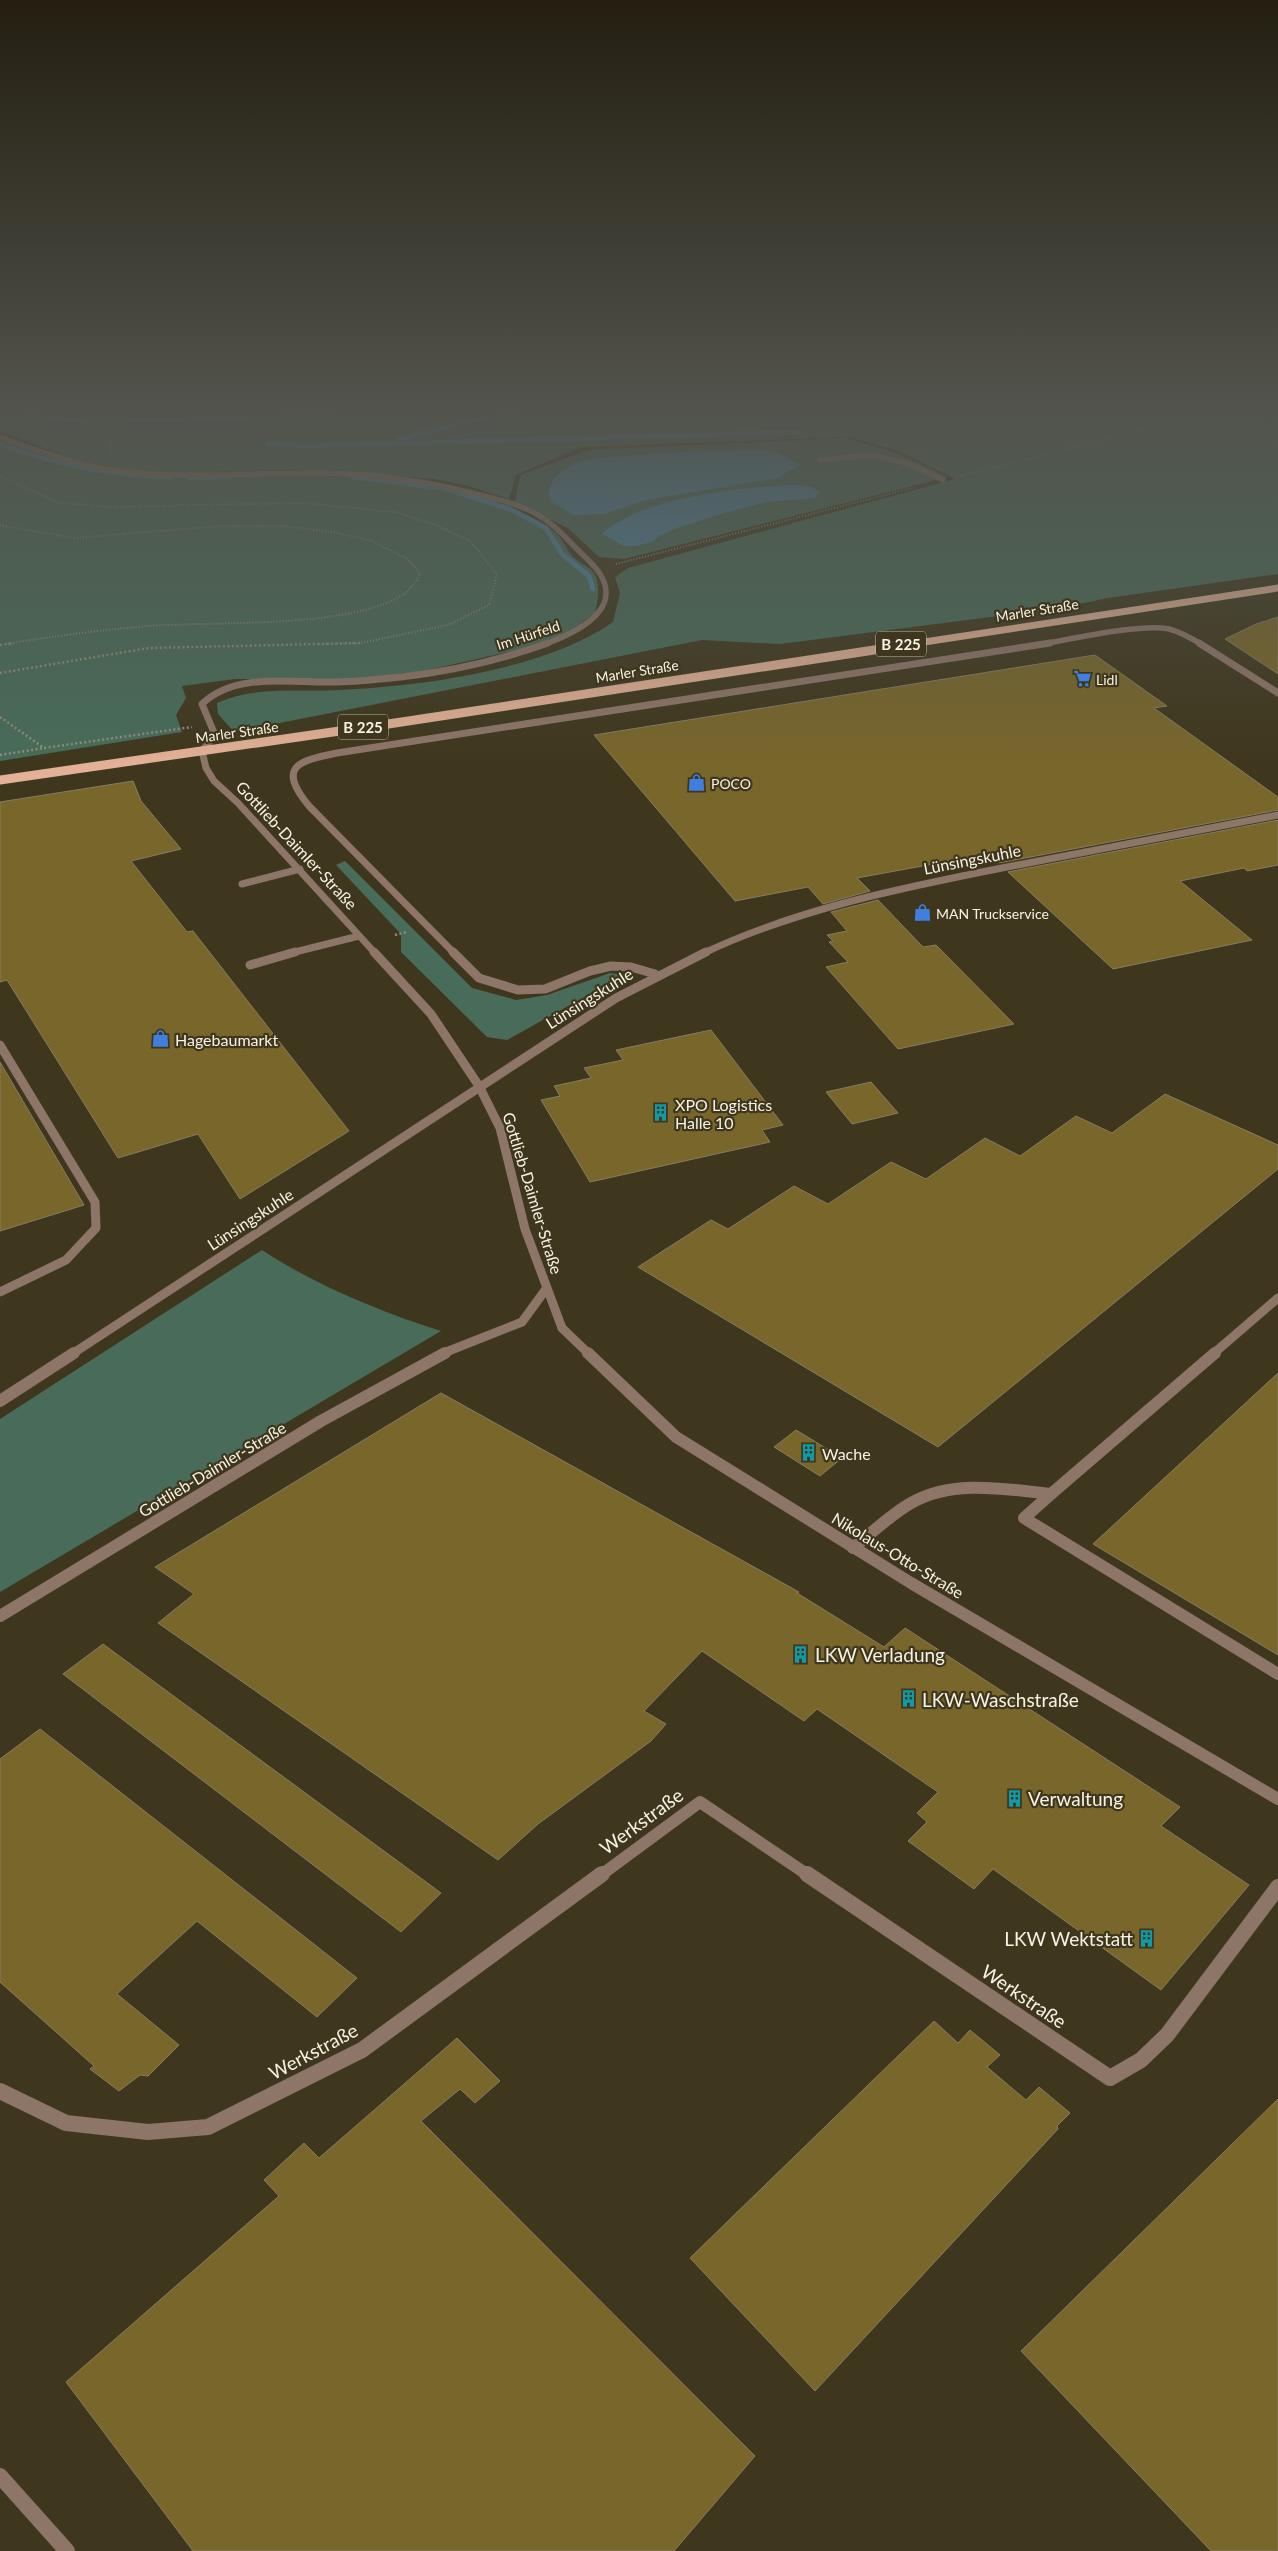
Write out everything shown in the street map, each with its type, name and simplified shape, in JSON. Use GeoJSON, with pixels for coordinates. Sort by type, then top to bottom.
{"type":"FeatureCollection","features":[{"type":"Feature","properties":{"kind":"main road","name":"Marler Straße"},"geometry":{"type":"LineString","coordinates":[[0,780],[1278,588]]}},
{"type":"Feature","properties":{"kind":"street","name":"Im Hürfeld"},"geometry":{"type":"LineString","coordinates":[[202,751],[215,735],[202,704],[207,696],[230,687],[256,682],[344,682],[386,679],[474,664],[552,642],[578,630],[596,617],[605,605],[607,587],[598,568],[566,535],[553,525]]}},
{"type":"Feature","properties":{"kind":"street"},"geometry":{"type":"LineString","coordinates":[[655,974],[634,966],[619,964],[602,966],[543,990],[498,987],[479,978],[296,792],[291,781],[293,772],[300,763],[314,757],[337,753],[1139,629],[1168,629],[1190,636],[1278,693]]}},
{"type":"Feature","properties":{"kind":"street","name":"Gottlieb-Daimler-Straße"},"geometry":{"type":"LineString","coordinates":[[0,1616],[330,1417],[440,1355],[490,1337],[522,1322],[546,1289],[525,1229],[500,1128],[479,1086],[431,1014],[238,802],[210,778],[203,766],[202,751]]}},
{"type":"Feature","properties":{"kind":"street","name":"Lünsingskuhle"},"geometry":{"type":"LineString","coordinates":[[0,1401],[479,1086],[655,974],[763,927],[881,892],[1278,815]]}},
{"type":"Feature","properties":{"kind":"street"},"geometry":{"type":"LineString","coordinates":[[242,884],[300,869]]}},
{"type":"Feature","properties":{"kind":"street"},"geometry":{"type":"LineString","coordinates":[[250,965],[296,951],[359,936]]}},
{"type":"Feature","properties":{"kind":"street"},"geometry":{"type":"LineString","coordinates":[[0,1045],[95,1202],[96,1228],[66,1260],[0,1292]]}},
{"type":"Feature","properties":{"kind":"street","name":"Nikolaus-Otto-Straße"},"geometry":{"type":"LineString","coordinates":[[546,1289],[562,1328],[676,1437],[853,1548],[1278,1799]]}},
{"type":"Feature","properties":{"kind":"street"},"geometry":{"type":"LineString","coordinates":[[1278,1298],[1024,1518],[1278,1674]]}},
{"type":"Feature","properties":{"kind":"street"},"geometry":{"type":"LineString","coordinates":[[853,1548],[912,1502],[944,1490],[979,1488],[1051,1494]]}},
{"type":"Feature","properties":{"kind":"street","name":"Werkstraße"},"geometry":{"type":"LineString","coordinates":[[0,2091],[66,2123],[148,2132],[208,2127],[362,2050],[700,1802],[1110,2078],[1141,2060],[1167,2035],[1278,1887]]}},
{"type":"Feature","properties":{"kind":"street"},"geometry":{"type":"LineString","coordinates":[[0,2476],[68,2551]]}},
{"type":"Feature","properties":{"kind":"path"},"geometry":{"type":"LineString","coordinates":[[0,525],[74,538],[222,526],[288,526],[338,533],[372,541],[408,559],[420,574],[416,586],[399,598],[362,610],[316,617],[182,624],[60,635],[0,644]]}},
{"type":"Feature","properties":{"kind":"path"},"geometry":{"type":"LineString","coordinates":[[0,673],[150,648],[361,642],[448,625],[489,605],[497,574],[470,540],[436,525]]}},
{"type":"Feature","properties":{"kind":"path"},"geometry":{"type":"LineString","coordinates":[[0,717],[44,748]]}},
{"type":"Feature","properties":{"kind":"path"},"geometry":{"type":"LineString","coordinates":[[0,755],[210,724]]}},
{"type":"Feature","properties":{"kind":"green space"},"geometry":{"type":"Polygon","coordinates":[[[0,525],[545,525],[560,537],[573,557],[592,571],[596,578],[598,598],[595,613],[570,632],[535,646],[419,672],[360,679],[235,679],[182,686],[186,698],[176,715],[182,732],[0,761],[0,525]]]}},
{"type":"Feature","properties":{"kind":"green space"},"geometry":{"type":"Polygon","coordinates":[[[562,525],[758,525],[624,559],[599,557],[568,528],[562,525]]]}},
{"type":"Feature","properties":{"kind":"green space"},"geometry":{"type":"Polygon","coordinates":[[[786,525],[1278,525],[1278,574],[1108,598],[1060,608],[780,644],[702,640],[234,732],[218,714],[217,703],[246,694],[277,691],[373,688],[445,679],[518,664],[553,652],[585,639],[613,622],[620,593],[615,577],[628,568],[786,525]]]}},
{"type":"Feature","properties":{"kind":"green space"},"geometry":{"type":"Polygon","coordinates":[[[345,861],[472,988],[516,1000],[547,995],[610,973],[624,975],[507,1040],[487,1037],[401,952],[401,934],[336,865],[345,861]]]}},
{"type":"Feature","properties":{"kind":"green space"},"geometry":{"type":"Polygon","coordinates":[[[262,1250],[282,1263],[326,1286],[395,1315],[441,1331],[0,1592],[0,1419],[262,1250]]]}},
{"type":"Feature","properties":{"kind":"water"},"geometry":{"type":"Polygon","coordinates":[[[614,525],[686,525],[659,536],[652,542],[636,546],[624,546],[602,534],[614,525]]]}},
{"type":"Feature","properties":{"kind":"building"},"geometry":{"type":"Polygon","coordinates":[[[1278,617],[1278,674],[1225,639],[1256,624],[1278,617]]]}},
{"type":"Feature","properties":{"kind":"building"},"geometry":{"type":"Polygon","coordinates":[[[1095,655],[1167,706],[1154,708],[1278,797],[1278,810],[999,863],[988,854],[857,878],[870,891],[823,904],[808,887],[735,901],[594,735],[1095,655]]]}},
{"type":"Feature","properties":{"kind":"building","name":"Hagebaumarkt"},"geometry":{"type":"Polygon","coordinates":[[[133,781],[141,801],[181,849],[131,861],[187,932],[193,931],[349,1131],[240,1199],[198,1134],[118,1158],[7,980],[0,982],[0,802],[133,781]]]}},
{"type":"Feature","properties":{"kind":"building"},"geometry":{"type":"Polygon","coordinates":[[[1278,820],[1278,865],[1247,871],[1244,868],[1180,881],[1252,940],[1113,969],[1008,872],[1278,820]]]}},
{"type":"Feature","properties":{"kind":"building"},"geometry":{"type":"Polygon","coordinates":[[[878,900],[923,947],[936,945],[1014,1024],[898,1049],[826,967],[848,962],[829,942],[833,941],[827,935],[847,931],[831,912],[878,900]]]}},
{"type":"Feature","properties":{"kind":"building","name":"XPO Logistics Halle 10"},"geometry":{"type":"Polygon","coordinates":[[[711,1030],[783,1125],[762,1130],[770,1142],[590,1182],[541,1100],[560,1096],[554,1086],[591,1078],[584,1068],[623,1060],[616,1050],[711,1030]]]}},
{"type":"Feature","properties":{"kind":"building"},"geometry":{"type":"Polygon","coordinates":[[[0,1062],[84,1205],[0,1231],[0,1062]]]}},
{"type":"Feature","properties":{"kind":"building"},"geometry":{"type":"Polygon","coordinates":[[[871,1082],[898,1113],[852,1124],[826,1092],[871,1082]]]}},
{"type":"Feature","properties":{"kind":"building"},"geometry":{"type":"Polygon","coordinates":[[[1165,1094],[1278,1145],[1278,1169],[938,1447],[638,1267],[711,1220],[728,1229],[794,1186],[828,1204],[891,1162],[926,1179],[985,1138],[1020,1156],[1076,1116],[1112,1133],[1165,1094]]]}},
{"type":"Feature","properties":{"kind":"building"},"geometry":{"type":"Polygon","coordinates":[[[1278,1373],[1278,1655],[1093,1544],[1278,1373]]]}},
{"type":"Feature","properties":{"kind":"building"},"geometry":{"type":"Polygon","coordinates":[[[441,1393],[799,1592],[797,1593],[884,1647],[905,1628],[1180,1807],[1161,1826],[1249,1885],[1161,1990],[993,1869],[974,1889],[908,1841],[927,1822],[917,1813],[938,1792],[817,1709],[804,1721],[702,1651],[644,1711],[666,1724],[651,1741],[538,1824],[498,1860],[158,1623],[194,1594],[155,1567],[441,1393]]]}},
{"type":"Feature","properties":{"kind":"building","name":"Wache"},"geometry":{"type":"Polygon","coordinates":[[[796,1430],[842,1458],[820,1476],[774,1447],[796,1430]]]}},
{"type":"Feature","properties":{"kind":"building"},"geometry":{"type":"Polygon","coordinates":[[[103,1644],[441,1893],[401,1932],[63,1674],[103,1644]]]}},
{"type":"Feature","properties":{"kind":"building"},"geometry":{"type":"Polygon","coordinates":[[[40,1729],[357,1978],[317,2017],[197,1921],[117,1994],[179,2045],[148,2076],[140,2075],[119,2091],[90,2069],[94,2066],[0,1982],[0,1759],[40,1729]]]}},
{"type":"Feature","properties":{"kind":"building"},"geometry":{"type":"Polygon","coordinates":[[[934,2021],[958,2043],[970,2030],[1000,2055],[987,2067],[1026,2100],[1039,2087],[1070,2113],[1057,2126],[1058,2129],[815,2391],[690,2258],[934,2021]]]}},
{"type":"Feature","properties":{"kind":"building"},"geometry":{"type":"Polygon","coordinates":[[[457,2038],[500,2081],[475,2103],[460,2089],[421,2121],[755,2456],[674,2551],[193,2551],[66,2382],[279,2196],[264,2180],[304,2143],[319,2158],[457,2038]]]}},
{"type":"Feature","properties":{"kind":"building"},"geometry":{"type":"Polygon","coordinates":[[[1278,2099],[1278,2551],[1211,2551],[1021,2351],[1278,2099]]]}},
{"type":"Feature","properties":{"kind":"waterway"},"geometry":{"type":"LineString","coordinates":[[540,525],[546,528],[562,554],[589,576],[593,589]]}},
{"type":"Feature","properties":{"kind":"place","name":"Lidl"},"geometry":{"type":"Point","coordinates":[1082,679]}},
{"type":"Feature","properties":{"kind":"place","name":"POCO"},"geometry":{"type":"Point","coordinates":[697,783]}},
{"type":"Feature","properties":{"kind":"place","name":"MAN Truckservice"},"geometry":{"type":"Point","coordinates":[922,913]}},
{"type":"Feature","properties":{"kind":"place","name":"Hagebaumarkt"},"geometry":{"type":"Point","coordinates":[161,1039]}},
{"type":"Feature","properties":{"kind":"place","name":"XPO Logistics Halle 10"},"geometry":{"type":"Point","coordinates":[661,1113]}},
{"type":"Feature","properties":{"kind":"place","name":"Wache"},"geometry":{"type":"Point","coordinates":[808,1453]}},
{"type":"Feature","properties":{"kind":"place","name":"LKW Verladung"},"geometry":{"type":"Point","coordinates":[801,1654]}},
{"type":"Feature","properties":{"kind":"place","name":"LKW-Waschstraße"},"geometry":{"type":"Point","coordinates":[908,1699]}},
{"type":"Feature","properties":{"kind":"place","name":"Verwaltung"},"geometry":{"type":"Point","coordinates":[1014,1798]}},
{"type":"Feature","properties":{"kind":"place","name":"LKW Wektstatt"},"geometry":{"type":"Point","coordinates":[1147,1938]}}]}
